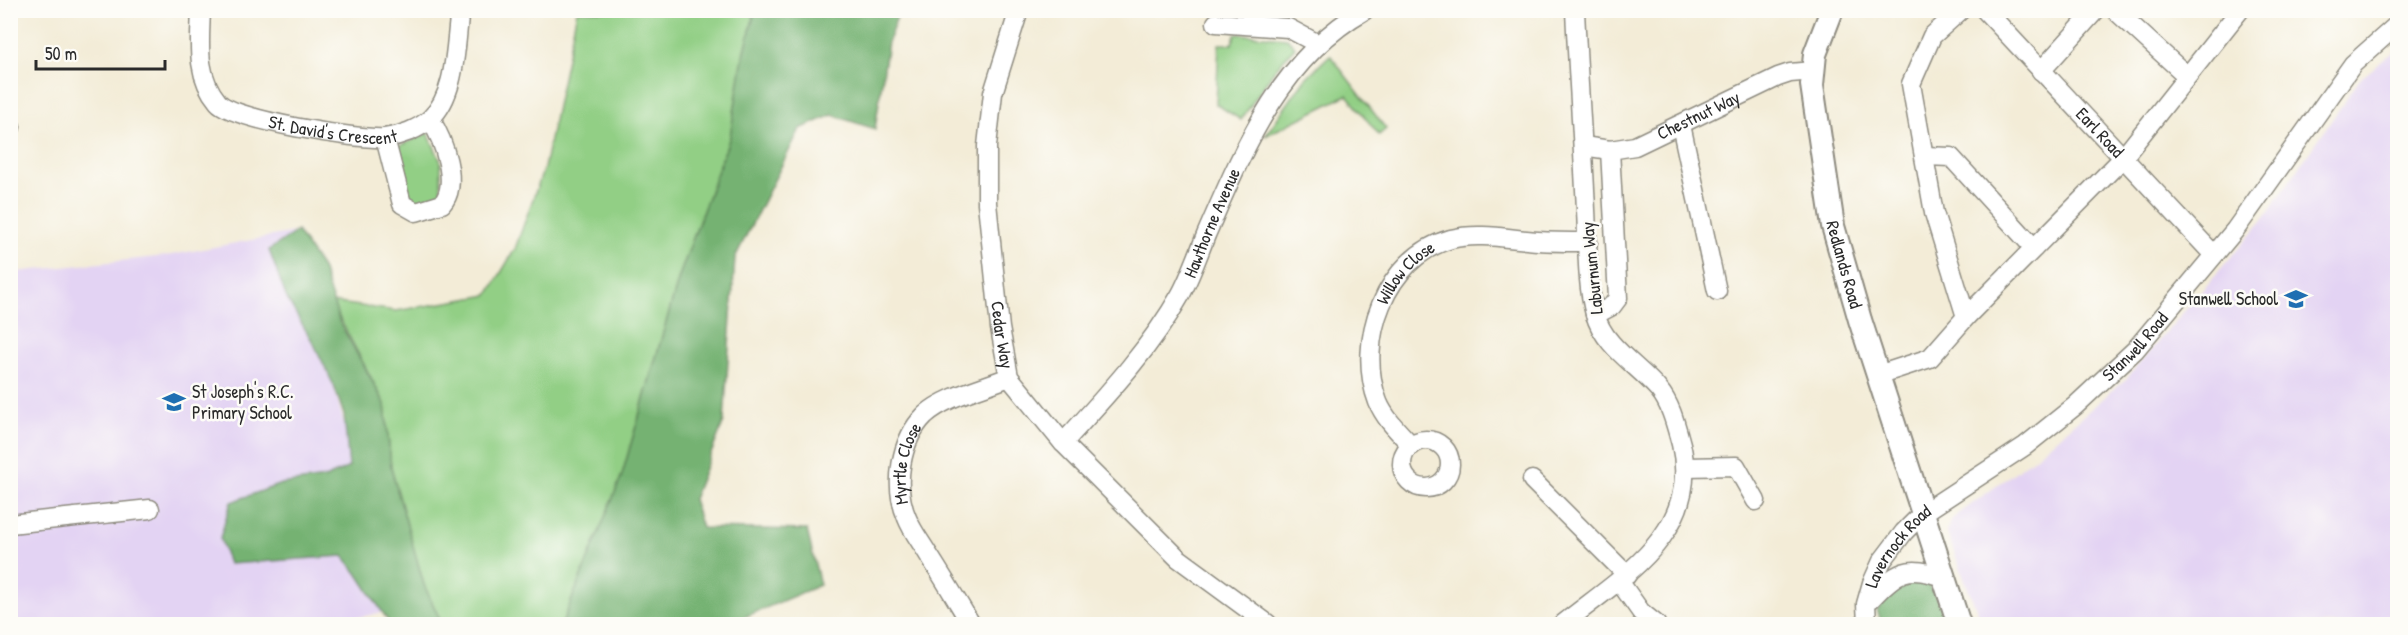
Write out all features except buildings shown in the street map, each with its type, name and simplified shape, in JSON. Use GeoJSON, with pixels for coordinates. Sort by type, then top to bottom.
{"type":"FeatureCollection","features":[{"type":"Feature","properties":{"kind":"main road","name":"Redlands Road"},"geometry":{"type":"LineString","coordinates":[[1832,10],[1815,54],[1813,70],[1816,123],[1833,226],[1923,513]]}},
{"type":"Feature","properties":{"kind":"main road","name":"Lavernock Road"},"geometry":{"type":"LineString","coordinates":[[1923,513],[1959,624]]}},
{"type":"Feature","properties":{"kind":"street","name":"St. David's Crescent"},"geometry":{"type":"LineString","coordinates":[[201,10],[200,65],[211,92],[229,111],[248,118],[361,137],[385,138],[417,128],[430,119]]}},
{"type":"Feature","properties":{"kind":"street"},"geometry":{"type":"LineString","coordinates":[[385,138],[402,204],[416,212],[442,204],[449,191],[446,154],[430,119],[438,109],[448,87],[459,10]]}},
{"type":"Feature","properties":{"kind":"street","name":"Cedar Way"},"geometry":{"type":"LineString","coordinates":[[1019,10],[993,93],[987,146],[987,203],[1000,328],[1009,377],[1063,443],[1178,558],[1268,624]]}},
{"type":"Feature","properties":{"kind":"street","name":"Hawthorne Avenue"},"geometry":{"type":"LineString","coordinates":[[1063,443],[1113,390],[1163,323],[1182,292],[1230,181],[1269,103],[1318,44],[1365,10]]}},
{"type":"Feature","properties":{"kind":"street","name":"Laburnum Way"},"geometry":{"type":"LineString","coordinates":[[1575,10],[1588,242],[1595,315],[1610,342],[1660,391],[1668,403],[1686,467],[1685,485],[1673,521],[1663,537],[1623,578]]}},
{"type":"Feature","properties":{"kind":"street"},"geometry":{"type":"LineString","coordinates":[[1961,10],[1932,36],[1911,84],[1934,213],[1966,317]]}},
{"type":"Feature","properties":{"kind":"street","name":"Earl Road"},"geometry":{"type":"LineString","coordinates":[[1985,10],[2214,255]]}},
{"type":"Feature","properties":{"kind":"street"},"geometry":{"type":"LineString","coordinates":[[2042,71],[2096,10]]}},
{"type":"Feature","properties":{"kind":"street"},"geometry":{"type":"LineString","coordinates":[[2115,10],[2186,75]]}},
{"type":"Feature","properties":{"kind":"street"},"geometry":{"type":"LineString","coordinates":[[1878,375],[1930,358],[1966,317],[2122,159],[2186,75],[2240,10]]}},
{"type":"Feature","properties":{"kind":"street"},"geometry":{"type":"LineString","coordinates":[[1216,23],[1288,28],[1318,44]]}},
{"type":"Feature","properties":{"kind":"street","name":"Stanwell Road"},"geometry":{"type":"LineString","coordinates":[[1923,513],[2006,460],[2074,406],[2135,350],[2214,255],[2353,64],[2397,24]]}},
{"type":"Feature","properties":{"kind":"street","name":"Chestnut Way"},"geometry":{"type":"LineString","coordinates":[[1583,146],[1610,150],[1635,146],[1778,77],[1813,70]]}},
{"type":"Feature","properties":{"kind":"street"},"geometry":{"type":"LineString","coordinates":[[1681,125],[1717,291]]}},
{"type":"Feature","properties":{"kind":"street"},"geometry":{"type":"LineString","coordinates":[[1595,315],[1612,306],[1618,298],[1610,150]]}},
{"type":"Feature","properties":{"kind":"street"},"geometry":{"type":"LineString","coordinates":[[1924,156],[1951,157],[2034,248]]}},
{"type":"Feature","properties":{"kind":"street","name":"Willow Close"},"geometry":{"type":"LineString","coordinates":[[1412,445],[1385,416],[1373,381],[1372,325],[1384,297],[1400,274],[1438,243],[1461,237],[1588,242]]}},
{"type":"Feature","properties":{"kind":"street","name":"Myrtle Close"},"geometry":{"type":"LineString","coordinates":[[971,624],[907,518],[900,492],[900,473],[905,450],[916,427],[926,414],[945,403],[1009,377]]}},
{"type":"Feature","properties":{"kind":"street"},"geometry":{"type":"LineString","coordinates":[[1686,467],[1736,466],[1756,501]]}},
{"type":"Feature","properties":{"kind":"street"},"geometry":{"type":"LineString","coordinates":[[1532,480],[1623,578],[1641,612],[1656,624]]}},
{"type":"Feature","properties":{"kind":"street"},"geometry":{"type":"LineString","coordinates":[[10,524],[150,509]]}},
{"type":"Feature","properties":{"kind":"street","name":"Lavernock Road"},"geometry":{"type":"LineString","coordinates":[[1867,624],[1866,604],[1882,561],[1904,532],[1923,513]]}},
{"type":"Feature","properties":{"kind":"street"},"geometry":{"type":"LineString","coordinates":[[1866,604],[1885,583],[1908,570],[1924,570],[1944,578]]}},
{"type":"Feature","properties":{"kind":"street"},"geometry":{"type":"LineString","coordinates":[[1563,624],[1623,578]]}},
{"type":"Feature","properties":{"kind":"shaded area","name":"Stanwell School"},"geometry":{"type":"Polygon","coordinates":[[[2397,49],[2397,614],[2386,624],[1982,624],[1946,531],[1952,519],[2034,458],[2127,378],[2262,221],[2360,79],[2397,49]]]}},
{"type":"Feature","properties":{"kind":"shaded area","name":"St Joseph's R.C. Primary School"},"geometry":{"type":"Polygon","coordinates":[[[299,231],[314,320],[362,485],[387,612],[320,624],[11,624],[10,241],[15,272],[166,256],[299,231]]]}},
{"type":"Feature","properties":{"kind":"green space"},"geometry":{"type":"Polygon","coordinates":[[[577,11],[755,11],[742,63],[730,137],[680,274],[622,475],[562,624],[442,624],[424,585],[391,468],[385,404],[331,302],[396,311],[488,295],[515,249],[544,168],[577,11]]]}},
{"type":"Feature","properties":{"kind":"green space"},"geometry":{"type":"Polygon","coordinates":[[[755,11],[899,11],[888,42],[875,129],[832,115],[800,129],[735,258],[724,421],[693,499],[702,528],[807,530],[820,585],[728,624],[562,624],[622,475],[680,274],[730,137],[742,63],[755,11]]]}},
{"type":"Feature","properties":{"kind":"green space"},"geometry":{"type":"Polygon","coordinates":[[[1235,35],[1287,38],[1295,47],[1273,72],[1241,120],[1216,104],[1219,44],[1232,44],[1235,35]]]}},
{"type":"Feature","properties":{"kind":"green space"},"geometry":{"type":"Polygon","coordinates":[[[1330,55],[1386,129],[1379,135],[1347,95],[1265,136],[1305,79],[1330,55]]]}},
{"type":"Feature","properties":{"kind":"green space"},"geometry":{"type":"Polygon","coordinates":[[[428,133],[441,162],[441,195],[416,203],[408,199],[395,148],[428,133]]]}},
{"type":"Feature","properties":{"kind":"green space"},"geometry":{"type":"Polygon","coordinates":[[[297,231],[322,268],[340,323],[385,404],[391,468],[424,585],[442,624],[390,624],[357,573],[343,556],[229,564],[220,538],[231,502],[281,484],[325,478],[349,467],[344,415],[334,386],[314,344],[287,299],[269,250],[297,231]]]}},
{"type":"Feature","properties":{"kind":"green space"},"geometry":{"type":"Polygon","coordinates":[[[1915,581],[1927,583],[1941,603],[1950,624],[1882,624],[1877,610],[1897,587],[1915,581]]]}},
{"type":"Feature","properties":{"kind":"place","name":"Stanwell School"},"geometry":{"type":"Point","coordinates":[2296,299]}},
{"type":"Feature","properties":{"kind":"place","name":"St Joseph's R.C. Primary School"},"geometry":{"type":"Point","coordinates":[174,402]}}]}
